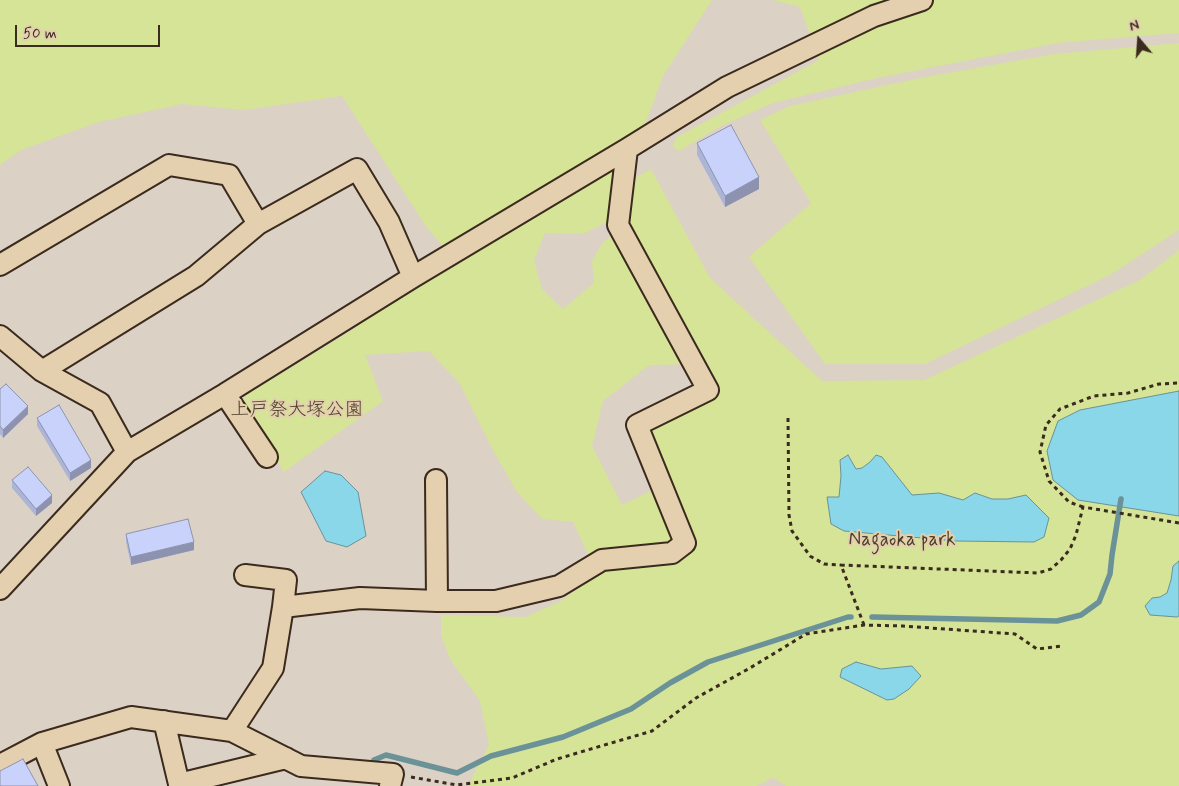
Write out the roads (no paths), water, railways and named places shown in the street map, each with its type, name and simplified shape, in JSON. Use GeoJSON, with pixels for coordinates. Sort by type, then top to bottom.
{"type":"FeatureCollection","features":[{"type":"Feature","properties":{"kind":"street"},"geometry":{"type":"LineString","coordinates":[[0,589],[127,452],[727,87],[874,16],[922,0]]}},
{"type":"Feature","properties":{"kind":"street"},"geometry":{"type":"LineString","coordinates":[[283,607],[360,598],[496,601],[559,586],[602,560],[672,553],[685,544],[637,425],[708,390],[618,225],[627,149]]}},
{"type":"Feature","properties":{"kind":"street"},"geometry":{"type":"LineString","coordinates":[[0,265],[168,165],[229,175],[258,224]]}},
{"type":"Feature","properties":{"kind":"street"},"geometry":{"type":"LineString","coordinates":[[42,371],[196,276],[258,224],[357,169],[389,222],[413,277]]}},
{"type":"Feature","properties":{"kind":"street"},"geometry":{"type":"LineString","coordinates":[[0,336],[42,371],[100,403],[127,452]]}},
{"type":"Feature","properties":{"kind":"street"},"geometry":{"type":"LineString","coordinates":[[225,394],[266,457]]}},
{"type":"Feature","properties":{"kind":"street"},"geometry":{"type":"LineString","coordinates":[[436,480],[437,601]]}},
{"type":"Feature","properties":{"kind":"street"},"geometry":{"type":"LineString","coordinates":[[232,731],[273,668],[286,580],[245,575]]}},
{"type":"Feature","properties":{"kind":"street"},"geometry":{"type":"LineString","coordinates":[[0,765],[42,743],[131,717],[232,731],[301,766],[392,780]]}},
{"type":"Feature","properties":{"kind":"street"},"geometry":{"type":"LineString","coordinates":[[164,721],[179,784],[286,758]]}},
{"type":"Feature","properties":{"kind":"street"},"geometry":{"type":"LineString","coordinates":[[42,743],[59,786]]}},
{"type":"Feature","properties":{"kind":"water"},"geometry":{"type":"Polygon","coordinates":[[[1179,391],[1179,516],[1078,500],[1053,480],[1047,451],[1058,421],[1080,410],[1179,391]]]}},
{"type":"Feature","properties":{"kind":"water"},"geometry":{"type":"Polygon","coordinates":[[[848,455],[856,469],[862,468],[876,455],[882,457],[912,495],[939,493],[963,500],[975,493],[992,499],[1008,499],[1026,495],[1049,518],[1044,537],[1034,542],[955,541],[844,531],[831,524],[827,497],[839,497],[840,460],[848,455]]]}},
{"type":"Feature","properties":{"kind":"water"},"geometry":{"type":"Polygon","coordinates":[[[325,471],[341,475],[358,492],[366,536],[347,547],[326,541],[301,492],[325,471]]]}},
{"type":"Feature","properties":{"kind":"water"},"geometry":{"type":"Polygon","coordinates":[[[1179,561],[1179,616],[1150,615],[1145,606],[1152,598],[1160,597],[1167,593],[1173,566],[1179,561]]]}},
{"type":"Feature","properties":{"kind":"water"},"geometry":{"type":"Polygon","coordinates":[[[856,662],[881,669],[912,666],[921,676],[909,689],[894,699],[887,700],[840,677],[842,669],[856,662]]]}},
{"type":"Feature","properties":{"kind":"waterway"},"geometry":{"type":"LineString","coordinates":[[872,617],[1057,621],[1081,615],[1099,602],[1110,574],[1121,499]]}},
{"type":"Feature","properties":{"kind":"waterway"},"geometry":{"type":"LineString","coordinates":[[374,760],[386,755],[457,773],[491,756],[563,737],[631,709],[670,683],[708,662],[851,617]]}},
{"type":"Feature","properties":{"kind":"park label","name":"上戸祭大塚公園"},"geometry":{"type":"Point","coordinates":[297,411]}},
{"type":"Feature","properties":{"kind":"park label","name":"Nagaoka park"},"geometry":{"type":"Point","coordinates":[902,541]}}]}
